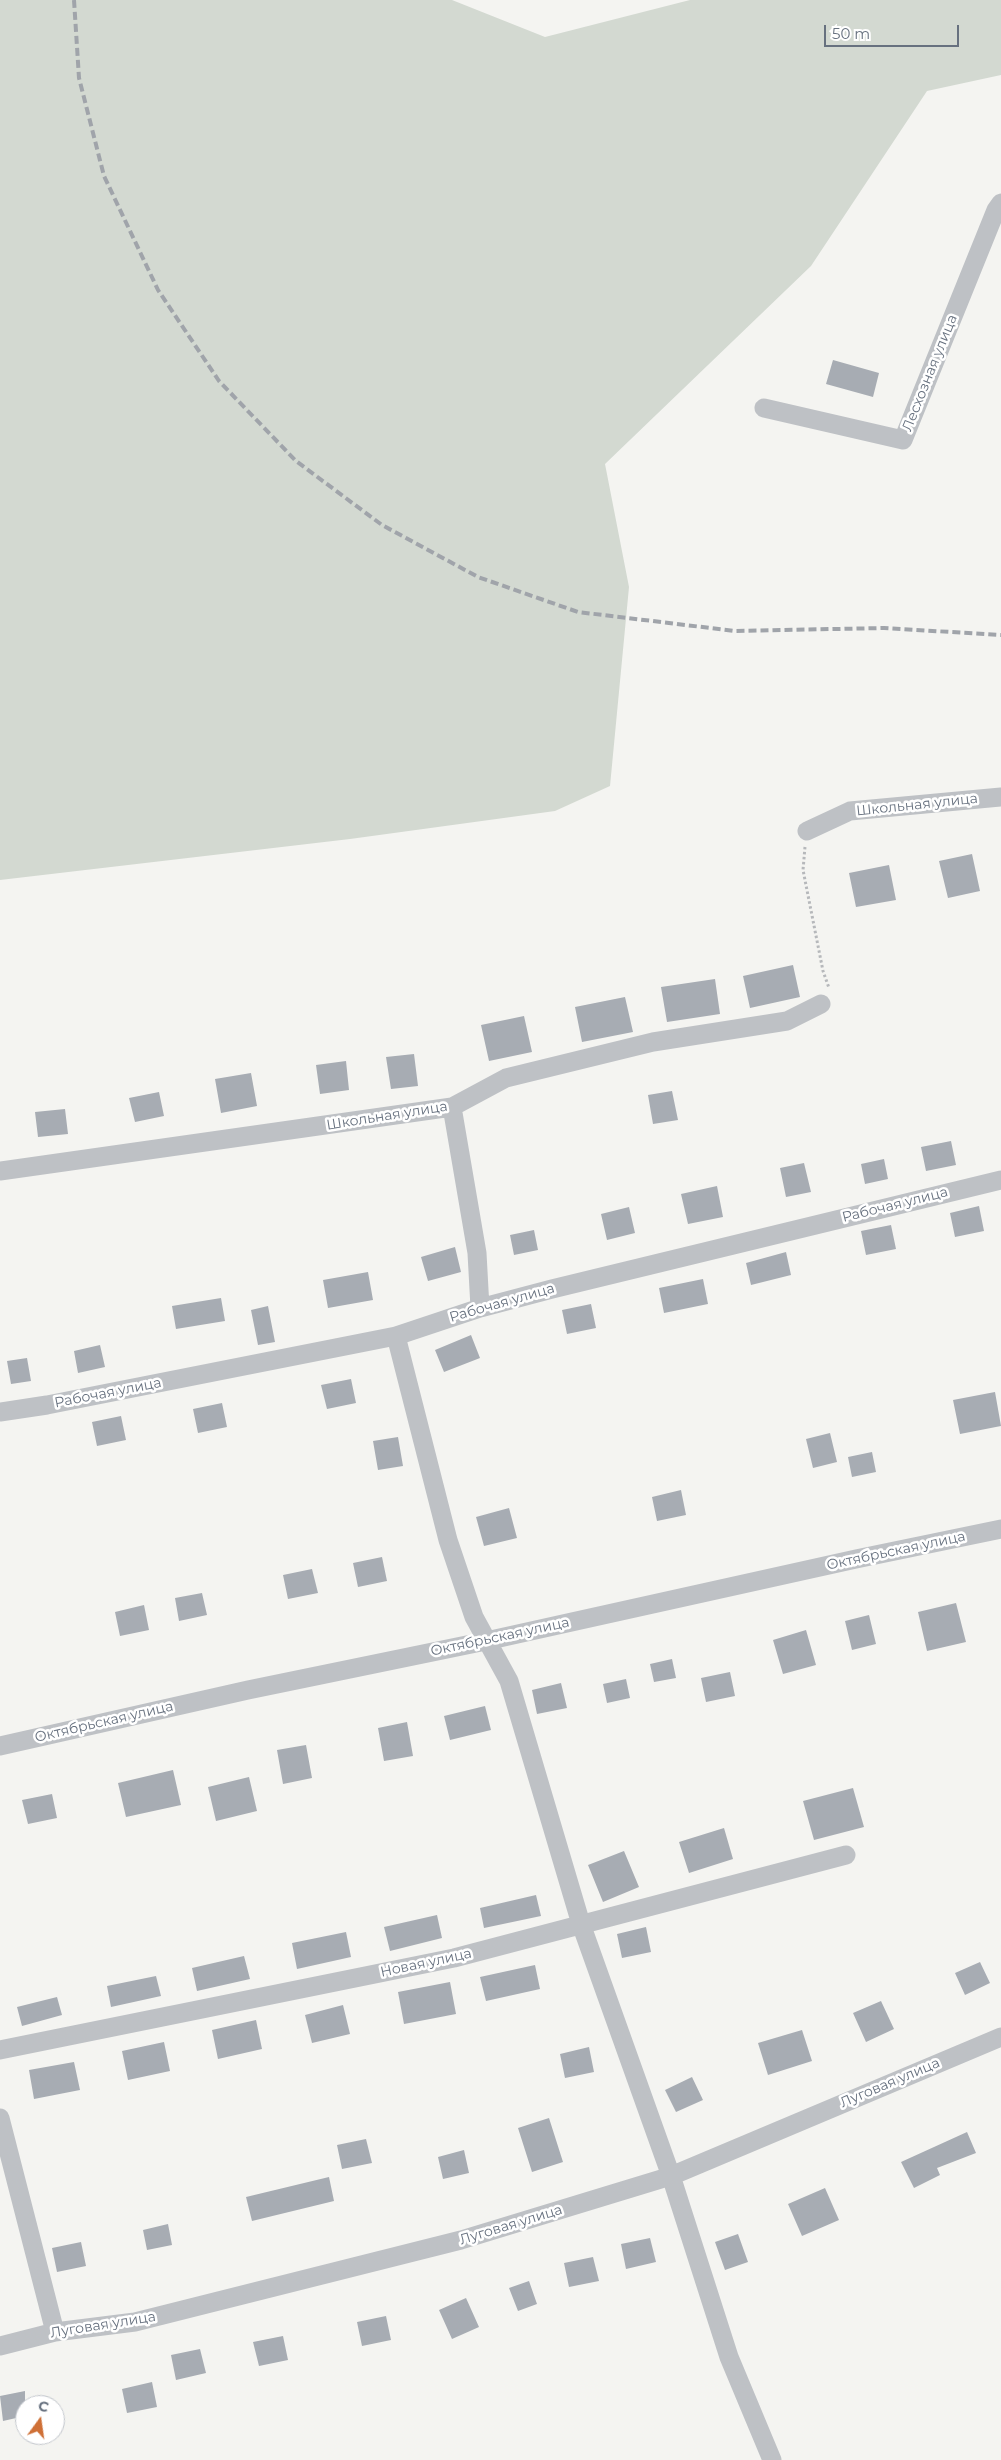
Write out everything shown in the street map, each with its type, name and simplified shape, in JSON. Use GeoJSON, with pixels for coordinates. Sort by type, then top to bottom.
{"type":"FeatureCollection","features":[{"type":"Feature","properties":{"kind":"street","name":"Лесхозная улица"},"geometry":{"type":"LineString","coordinates":[[764,408],[903,440],[996,210],[1001,203]]}},
{"type":"Feature","properties":{"kind":"street","name":"Школьная улица"},"geometry":{"type":"LineString","coordinates":[[807,831],[850,811],[1001,797]]}},
{"type":"Feature","properties":{"kind":"street","name":"Школьная улица"},"geometry":{"type":"LineString","coordinates":[[0,1171],[452,1107],[506,1078],[653,1042],[787,1021],[821,1004]]}},
{"type":"Feature","properties":{"kind":"street"},"geometry":{"type":"LineString","coordinates":[[452,1107],[477,1253],[480,1308]]}},
{"type":"Feature","properties":{"kind":"street","name":"Рабочая улица"},"geometry":{"type":"LineString","coordinates":[[0,1412],[47,1406],[396,1336],[480,1308],[552,1289],[1001,1180]]}},
{"type":"Feature","properties":{"kind":"street"},"geometry":{"type":"LineString","coordinates":[[396,1336],[448,1540],[474,1617],[509,1681],[581,1924],[671,2176],[729,2357],[772,2460]]}},
{"type":"Feature","properties":{"kind":"street","name":"Октябрьская улица"},"geometry":{"type":"LineString","coordinates":[[0,1746],[248,1690],[486,1641],[1001,1529]]}},
{"type":"Feature","properties":{"kind":"street","name":"Новая улица"},"geometry":{"type":"LineString","coordinates":[[0,2050],[454,1958],[846,1856]]}},
{"type":"Feature","properties":{"kind":"street","name":"Луговая улица"},"geometry":{"type":"LineString","coordinates":[[0,2346],[55,2332],[135,2322],[461,2240],[671,2176],[1001,2037]]}},
{"type":"Feature","properties":{"kind":"street"},"geometry":{"type":"LineString","coordinates":[[0,2118],[55,2332]]}},
{"type":"Feature","properties":{"kind":"path"},"geometry":{"type":"LineString","coordinates":[[807,831],[803,870],[823,971],[829,989],[821,1004]]}},
{"type":"Feature","properties":{"kind":"shaded area"},"geometry":{"type":"Polygon","coordinates":[[[0,0],[452,0],[545,37],[690,0],[1001,0],[1001,75],[927,91],[811,266],[605,464],[629,587],[610,786],[555,811],[350,839],[0,880],[0,0]]]}},
{"type":"Feature","properties":{"kind":"building"},"geometry":{"type":"Polygon","coordinates":[[[833,360],[879,373],[873,397],[826,384],[833,360]]]}},
{"type":"Feature","properties":{"kind":"building"},"geometry":{"type":"Polygon","coordinates":[[[972,854],[980,891],[948,898],[939,861],[972,854]]]}},
{"type":"Feature","properties":{"kind":"building"},"geometry":{"type":"Polygon","coordinates":[[[889,865],[896,900],[856,907],[849,873],[889,865]]]}},
{"type":"Feature","properties":{"kind":"building"},"geometry":{"type":"Polygon","coordinates":[[[793,965],[800,997],[750,1008],[743,976],[793,965]]]}},
{"type":"Feature","properties":{"kind":"building"},"geometry":{"type":"Polygon","coordinates":[[[715,979],[720,1014],[667,1022],[661,987],[715,979]]]}},
{"type":"Feature","properties":{"kind":"building"},"geometry":{"type":"Polygon","coordinates":[[[625,997],[633,1032],[582,1042],[575,1007],[625,997]]]}},
{"type":"Feature","properties":{"kind":"building"},"geometry":{"type":"Polygon","coordinates":[[[524,1016],[532,1052],[489,1061],[481,1025],[524,1016]]]}},
{"type":"Feature","properties":{"kind":"building"},"geometry":{"type":"Polygon","coordinates":[[[414,1054],[418,1086],[391,1089],[386,1057],[414,1054]]]}},
{"type":"Feature","properties":{"kind":"building"},"geometry":{"type":"Polygon","coordinates":[[[346,1061],[349,1090],[320,1094],[316,1065],[346,1061]]]}},
{"type":"Feature","properties":{"kind":"building"},"geometry":{"type":"Polygon","coordinates":[[[251,1073],[257,1106],[221,1113],[215,1079],[251,1073]]]}},
{"type":"Feature","properties":{"kind":"building"},"geometry":{"type":"Polygon","coordinates":[[[672,1091],[678,1120],[653,1124],[648,1095],[672,1091]]]}},
{"type":"Feature","properties":{"kind":"building"},"geometry":{"type":"Polygon","coordinates":[[[159,1092],[164,1116],[135,1122],[129,1098],[159,1092]]]}},
{"type":"Feature","properties":{"kind":"building"},"geometry":{"type":"Polygon","coordinates":[[[65,1109],[68,1134],[38,1137],[35,1112],[65,1109]]]}},
{"type":"Feature","properties":{"kind":"building"},"geometry":{"type":"Polygon","coordinates":[[[951,1141],[956,1165],[926,1171],[921,1147],[951,1141]]]}},
{"type":"Feature","properties":{"kind":"building"},"geometry":{"type":"Polygon","coordinates":[[[884,1159],[888,1179],[865,1184],[861,1164],[884,1159]]]}},
{"type":"Feature","properties":{"kind":"building"},"geometry":{"type":"Polygon","coordinates":[[[804,1163],[811,1192],[786,1197],[780,1168],[804,1163]]]}},
{"type":"Feature","properties":{"kind":"building"},"geometry":{"type":"Polygon","coordinates":[[[717,1186],[723,1217],[688,1224],[681,1194],[717,1186]]]}},
{"type":"Feature","properties":{"kind":"building"},"geometry":{"type":"Polygon","coordinates":[[[979,1206],[984,1231],[955,1237],[950,1213],[979,1206]]]}},
{"type":"Feature","properties":{"kind":"building"},"geometry":{"type":"Polygon","coordinates":[[[629,1207],[635,1233],[607,1240],[601,1214],[629,1207]]]}},
{"type":"Feature","properties":{"kind":"building"},"geometry":{"type":"Polygon","coordinates":[[[891,1225],[896,1249],[866,1255],[861,1231],[891,1225]]]}},
{"type":"Feature","properties":{"kind":"building"},"geometry":{"type":"Polygon","coordinates":[[[534,1230],[538,1250],[514,1255],[510,1235],[534,1230]]]}},
{"type":"Feature","properties":{"kind":"building"},"geometry":{"type":"Polygon","coordinates":[[[455,1247],[461,1272],[428,1281],[421,1257],[455,1247]]]}},
{"type":"Feature","properties":{"kind":"building"},"geometry":{"type":"Polygon","coordinates":[[[786,1252],[791,1275],[751,1285],[746,1263],[786,1252]]]}},
{"type":"Feature","properties":{"kind":"building"},"geometry":{"type":"Polygon","coordinates":[[[368,1272],[373,1300],[328,1308],[323,1280],[368,1272]]]}},
{"type":"Feature","properties":{"kind":"building"},"geometry":{"type":"Polygon","coordinates":[[[703,1279],[708,1304],[664,1313],[659,1288],[703,1279]]]}},
{"type":"Feature","properties":{"kind":"building"},"geometry":{"type":"Polygon","coordinates":[[[221,1298],[225,1321],[176,1329],[172,1306],[221,1298]]]}},
{"type":"Feature","properties":{"kind":"building"},"geometry":{"type":"Polygon","coordinates":[[[591,1304],[596,1328],[567,1334],[562,1310],[591,1304]]]}},
{"type":"Feature","properties":{"kind":"building"},"geometry":{"type":"Polygon","coordinates":[[[268,1306],[275,1342],[258,1345],[251,1310],[268,1306]]]}},
{"type":"Feature","properties":{"kind":"building"},"geometry":{"type":"Polygon","coordinates":[[[471,1335],[480,1358],[444,1372],[435,1350],[471,1335]]]}},
{"type":"Feature","properties":{"kind":"building"},"geometry":{"type":"Polygon","coordinates":[[[100,1345],[105,1367],[78,1373],[74,1351],[100,1345]]]}},
{"type":"Feature","properties":{"kind":"building"},"geometry":{"type":"Polygon","coordinates":[[[27,1358],[31,1381],[11,1384],[7,1361],[27,1358]]]}},
{"type":"Feature","properties":{"kind":"building"},"geometry":{"type":"Polygon","coordinates":[[[351,1379],[356,1403],[327,1409],[321,1385],[351,1379]]]}},
{"type":"Feature","properties":{"kind":"building"},"geometry":{"type":"Polygon","coordinates":[[[995,1392],[1001,1426],[960,1434],[953,1400],[995,1392]]]}},
{"type":"Feature","properties":{"kind":"building"},"geometry":{"type":"Polygon","coordinates":[[[222,1403],[227,1427],[198,1433],[193,1409],[222,1403]]]}},
{"type":"Feature","properties":{"kind":"building"},"geometry":{"type":"Polygon","coordinates":[[[121,1416],[126,1440],[97,1446],[92,1422],[121,1416]]]}},
{"type":"Feature","properties":{"kind":"building"},"geometry":{"type":"Polygon","coordinates":[[[830,1433],[837,1462],[813,1468],[806,1439],[830,1433]]]}},
{"type":"Feature","properties":{"kind":"building"},"geometry":{"type":"Polygon","coordinates":[[[398,1437],[403,1466],[378,1470],[373,1441],[398,1437]]]}},
{"type":"Feature","properties":{"kind":"building"},"geometry":{"type":"Polygon","coordinates":[[[872,1452],[876,1472],[852,1477],[848,1457],[872,1452]]]}},
{"type":"Feature","properties":{"kind":"building"},"geometry":{"type":"Polygon","coordinates":[[[681,1490],[686,1515],[657,1521],[652,1497],[681,1490]]]}},
{"type":"Feature","properties":{"kind":"building"},"geometry":{"type":"Polygon","coordinates":[[[509,1508],[517,1538],[484,1546],[476,1517],[509,1508]]]}},
{"type":"Feature","properties":{"kind":"building"},"geometry":{"type":"Polygon","coordinates":[[[382,1557],[387,1581],[358,1587],[353,1563],[382,1557]]]}},
{"type":"Feature","properties":{"kind":"building"},"geometry":{"type":"Polygon","coordinates":[[[312,1569],[318,1593],[288,1599],[283,1575],[312,1569]]]}},
{"type":"Feature","properties":{"kind":"building"},"geometry":{"type":"Polygon","coordinates":[[[202,1593],[207,1615],[179,1621],[175,1598],[202,1593]]]}},
{"type":"Feature","properties":{"kind":"building"},"geometry":{"type":"Polygon","coordinates":[[[956,1603],[966,1642],[927,1651],[918,1612],[956,1603]]]}},
{"type":"Feature","properties":{"kind":"building"},"geometry":{"type":"Polygon","coordinates":[[[144,1605],[149,1630],[120,1636],[115,1612],[144,1605]]]}},
{"type":"Feature","properties":{"kind":"building"},"geometry":{"type":"Polygon","coordinates":[[[869,1615],[876,1644],[852,1650],[845,1621],[869,1615]]]}},
{"type":"Feature","properties":{"kind":"building"},"geometry":{"type":"Polygon","coordinates":[[[806,1630],[816,1665],[783,1674],[773,1640],[806,1630]]]}},
{"type":"Feature","properties":{"kind":"building"},"geometry":{"type":"Polygon","coordinates":[[[672,1659],[676,1678],[654,1682],[650,1664],[672,1659]]]}},
{"type":"Feature","properties":{"kind":"building"},"geometry":{"type":"Polygon","coordinates":[[[730,1672],[735,1696],[706,1702],[701,1678],[730,1672]]]}},
{"type":"Feature","properties":{"kind":"building"},"geometry":{"type":"Polygon","coordinates":[[[626,1679],[630,1698],[607,1703],[603,1684],[626,1679]]]}},
{"type":"Feature","properties":{"kind":"building"},"geometry":{"type":"Polygon","coordinates":[[[561,1683],[567,1708],[537,1714],[532,1690],[561,1683]]]}},
{"type":"Feature","properties":{"kind":"building"},"geometry":{"type":"Polygon","coordinates":[[[485,1706],[491,1730],[450,1740],[444,1716],[485,1706]]]}},
{"type":"Feature","properties":{"kind":"building"},"geometry":{"type":"Polygon","coordinates":[[[407,1722],[413,1756],[384,1761],[378,1728],[407,1722]]]}},
{"type":"Feature","properties":{"kind":"building"},"geometry":{"type":"Polygon","coordinates":[[[306,1745],[312,1778],[283,1784],[277,1750],[306,1745]]]}},
{"type":"Feature","properties":{"kind":"building"},"geometry":{"type":"Polygon","coordinates":[[[173,1770],[181,1805],[126,1817],[118,1783],[173,1770]]]}},
{"type":"Feature","properties":{"kind":"building"},"geometry":{"type":"Polygon","coordinates":[[[249,1777],[257,1811],[216,1821],[208,1787],[249,1777]]]}},
{"type":"Feature","properties":{"kind":"building"},"geometry":{"type":"Polygon","coordinates":[[[853,1788],[864,1827],[814,1840],[803,1801],[853,1788]]]}},
{"type":"Feature","properties":{"kind":"building"},"geometry":{"type":"Polygon","coordinates":[[[52,1794],[57,1818],[28,1824],[22,1800],[52,1794]]]}},
{"type":"Feature","properties":{"kind":"building"},"geometry":{"type":"Polygon","coordinates":[[[724,1828],[733,1859],[689,1873],[679,1842],[724,1828]]]}},
{"type":"Feature","properties":{"kind":"building"},"geometry":{"type":"Polygon","coordinates":[[[624,1851],[639,1887],[603,1902],[588,1865],[624,1851]]]}},
{"type":"Feature","properties":{"kind":"building"},"geometry":{"type":"Polygon","coordinates":[[[536,1895],[541,1916],[484,1928],[480,1908],[536,1895]]]}},
{"type":"Feature","properties":{"kind":"building"},"geometry":{"type":"Polygon","coordinates":[[[437,1915],[442,1938],[390,1951],[384,1927],[437,1915]]]}},
{"type":"Feature","properties":{"kind":"building"},"geometry":{"type":"Polygon","coordinates":[[[646,1927],[651,1952],[622,1958],[617,1934],[646,1927]]]}},
{"type":"Feature","properties":{"kind":"building"},"geometry":{"type":"Polygon","coordinates":[[[346,1932],[351,1957],[297,1969],[292,1943],[346,1932]]]}},
{"type":"Feature","properties":{"kind":"building"},"geometry":{"type":"Polygon","coordinates":[[[244,1956],[250,1979],[197,1991],[192,1968],[244,1956]]]}},
{"type":"Feature","properties":{"kind":"building"},"geometry":{"type":"Polygon","coordinates":[[[980,1962],[990,1983],[965,1995],[955,1973],[980,1962]]]}},
{"type":"Feature","properties":{"kind":"building"},"geometry":{"type":"Polygon","coordinates":[[[535,1965],[540,1989],[486,2001],[480,1977],[535,1965]]]}},
{"type":"Feature","properties":{"kind":"building"},"geometry":{"type":"Polygon","coordinates":[[[156,1976],[161,1996],[111,2007],[107,1986],[156,1976]]]}},
{"type":"Feature","properties":{"kind":"building"},"geometry":{"type":"Polygon","coordinates":[[[450,1982],[456,2014],[404,2024],[398,1992],[450,1982]]]}},
{"type":"Feature","properties":{"kind":"building"},"geometry":{"type":"Polygon","coordinates":[[[57,1997],[62,2015],[22,2026],[17,2007],[57,1997]]]}},
{"type":"Feature","properties":{"kind":"building"},"geometry":{"type":"Polygon","coordinates":[[[881,2001],[894,2029],[866,2042],[853,2013],[881,2001]]]}},
{"type":"Feature","properties":{"kind":"building"},"geometry":{"type":"Polygon","coordinates":[[[343,2005],[350,2034],[312,2043],[305,2015],[343,2005]]]}},
{"type":"Feature","properties":{"kind":"building"},"geometry":{"type":"Polygon","coordinates":[[[256,2020],[262,2049],[218,2059],[212,2030],[256,2020]]]}},
{"type":"Feature","properties":{"kind":"building"},"geometry":{"type":"Polygon","coordinates":[[[802,2030],[812,2061],[768,2075],[758,2043],[802,2030]]]}},
{"type":"Feature","properties":{"kind":"building"},"geometry":{"type":"Polygon","coordinates":[[[164,2042],[170,2071],[128,2080],[122,2051],[164,2042]]]}},
{"type":"Feature","properties":{"kind":"building"},"geometry":{"type":"Polygon","coordinates":[[[589,2047],[594,2072],[565,2078],[560,2054],[589,2047]]]}},
{"type":"Feature","properties":{"kind":"building"},"geometry":{"type":"Polygon","coordinates":[[[74,2062],[80,2090],[34,2099],[29,2070],[74,2062]]]}},
{"type":"Feature","properties":{"kind":"building"},"geometry":{"type":"Polygon","coordinates":[[[692,2077],[703,2100],[676,2112],[665,2090],[692,2077]]]}},
{"type":"Feature","properties":{"kind":"building"},"geometry":{"type":"Polygon","coordinates":[[[549,2118],[563,2162],[532,2172],[518,2128],[549,2118]]]}},
{"type":"Feature","properties":{"kind":"building"},"geometry":{"type":"Polygon","coordinates":[[[967,2132],[976,2153],[937,2168],[940,2175],[914,2188],[901,2162],[967,2132]]]}},
{"type":"Feature","properties":{"kind":"building"},"geometry":{"type":"Polygon","coordinates":[[[366,2139],[372,2163],[342,2169],[337,2145],[366,2139]]]}},
{"type":"Feature","properties":{"kind":"building"},"geometry":{"type":"Polygon","coordinates":[[[464,2150],[469,2173],[443,2179],[438,2157],[464,2150]]]}},
{"type":"Feature","properties":{"kind":"building"},"geometry":{"type":"Polygon","coordinates":[[[329,2177],[334,2201],[252,2221],[246,2197],[329,2177]]]}},
{"type":"Feature","properties":{"kind":"building"},"geometry":{"type":"Polygon","coordinates":[[[825,2188],[839,2220],[802,2236],[788,2204],[825,2188]]]}},
{"type":"Feature","properties":{"kind":"building"},"geometry":{"type":"Polygon","coordinates":[[[168,2224],[172,2245],[147,2250],[143,2230],[168,2224]]]}},
{"type":"Feature","properties":{"kind":"building"},"geometry":{"type":"Polygon","coordinates":[[[738,2234],[748,2262],[725,2270],[715,2242],[738,2234]]]}},
{"type":"Feature","properties":{"kind":"building"},"geometry":{"type":"Polygon","coordinates":[[[650,2238],[656,2262],[626,2269],[621,2244],[650,2238]]]}},
{"type":"Feature","properties":{"kind":"building"},"geometry":{"type":"Polygon","coordinates":[[[81,2242],[86,2266],[57,2272],[52,2248],[81,2242]]]}},
{"type":"Feature","properties":{"kind":"building"},"geometry":{"type":"Polygon","coordinates":[[[593,2257],[599,2281],[569,2287],[564,2263],[593,2257]]]}},
{"type":"Feature","properties":{"kind":"building"},"geometry":{"type":"Polygon","coordinates":[[[529,2281],[537,2304],[518,2311],[509,2288],[529,2281]]]}},
{"type":"Feature","properties":{"kind":"building"},"geometry":{"type":"Polygon","coordinates":[[[466,2298],[479,2327],[452,2339],[439,2310],[466,2298]]]}},
{"type":"Feature","properties":{"kind":"building"},"geometry":{"type":"Polygon","coordinates":[[[386,2316],[391,2340],[362,2346],[357,2322],[386,2316]]]}},
{"type":"Feature","properties":{"kind":"building"},"geometry":{"type":"Polygon","coordinates":[[[283,2336],[288,2360],[259,2366],[253,2342],[283,2336]]]}},
{"type":"Feature","properties":{"kind":"building"},"geometry":{"type":"Polygon","coordinates":[[[200,2349],[206,2373],[176,2380],[171,2355],[200,2349]]]}},
{"type":"Feature","properties":{"kind":"building"},"geometry":{"type":"Polygon","coordinates":[[[152,2382],[157,2407],[127,2413],[122,2389],[152,2382]]]}},
{"type":"Feature","properties":{"kind":"building"},"geometry":{"type":"Polygon","coordinates":[[[25,2391],[25,2395],[15,2395],[15,2418],[3,2421],[0,2396],[25,2391]]]}},
{"type":"Feature","properties":{"kind":"railway"},"geometry":{"type":"LineString","coordinates":[[74,0],[79,78],[104,176],[158,290],[219,381],[296,461],[382,525],[478,577],[578,612],[735,631],[884,628],[1001,635]]}}]}
